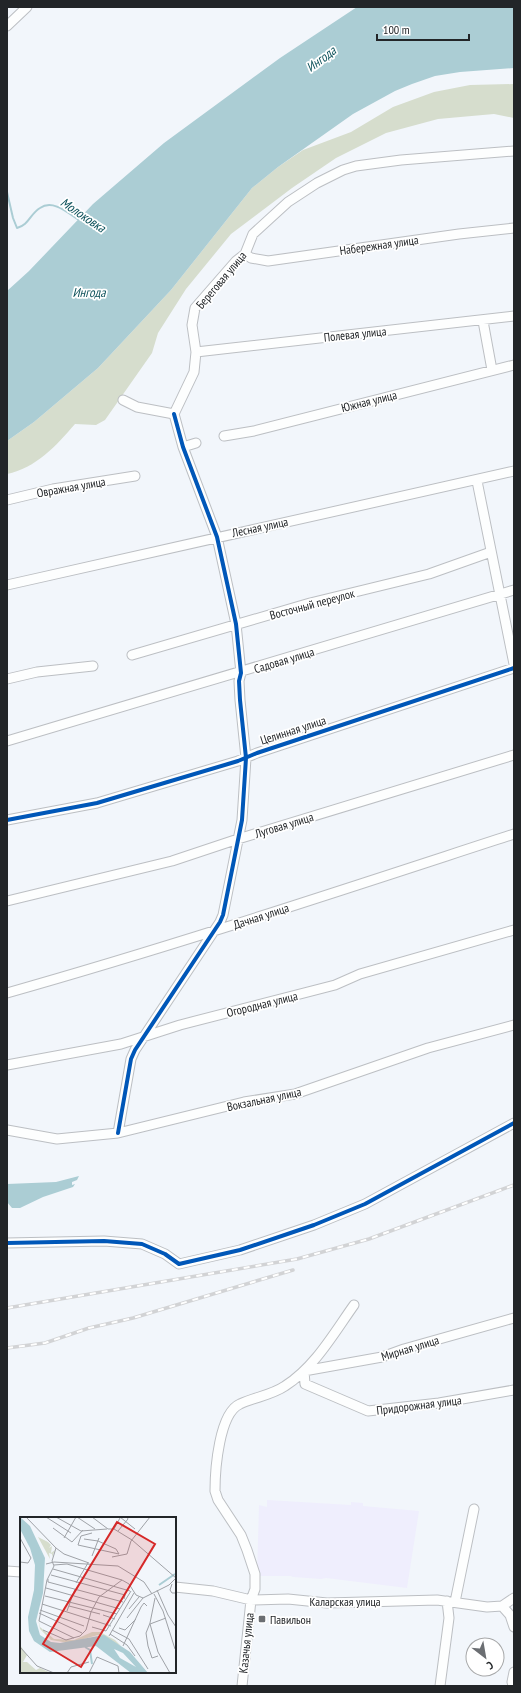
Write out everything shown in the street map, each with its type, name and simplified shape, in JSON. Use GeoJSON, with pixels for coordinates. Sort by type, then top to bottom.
{"type":"FeatureCollection","features":[{"type":"Feature","properties":{"kind":"street"},"geometry":{"type":"LineString","coordinates":[[7,26],[27,7]]}},
{"type":"Feature","properties":{"kind":"street","name":"Береговая улица"},"geometry":{"type":"LineString","coordinates":[[174,414],[194,372],[196,352],[192,325],[195,308],[236,261],[245,254],[253,234],[288,202],[317,183],[343,170],[401,160],[514,151]]}},
{"type":"Feature","properties":{"kind":"street","name":"Набережная улица"},"geometry":{"type":"LineString","coordinates":[[245,254],[251,258],[268,261],[514,228]]}},
{"type":"Feature","properties":{"kind":"street","name":"Полевая улица"},"geometry":{"type":"LineString","coordinates":[[196,352],[514,316]]}},
{"type":"Feature","properties":{"kind":"street"},"geometry":{"type":"LineString","coordinates":[[483,320],[492,370]]}},
{"type":"Feature","properties":{"kind":"street","name":"Южная улица"},"geometry":{"type":"LineString","coordinates":[[224,436],[254,431],[514,365]]}},
{"type":"Feature","properties":{"kind":"street"},"geometry":{"type":"LineString","coordinates":[[118,1133],[131,1059],[214,932],[223,915],[242,820],[246,758],[240,700],[239,681],[241,673],[236,624],[217,536],[183,447],[174,414],[137,406],[123,400]]}},
{"type":"Feature","properties":{"kind":"street"},"geometry":{"type":"LineString","coordinates":[[183,447],[196,443]]}},
{"type":"Feature","properties":{"kind":"street","name":"Лесная улица"},"geometry":{"type":"LineString","coordinates":[[7,585],[217,536],[477,481],[514,471]]}},
{"type":"Feature","properties":{"kind":"street","name":"Овражная улица"},"geometry":{"type":"LineString","coordinates":[[7,500],[53,489],[135,476]]}},
{"type":"Feature","properties":{"kind":"street"},"geometry":{"type":"LineString","coordinates":[[477,481],[514,664]]}},
{"type":"Feature","properties":{"kind":"street","name":"Восточный переулок"},"geometry":{"type":"LineString","coordinates":[[132,655],[236,624],[429,574],[491,552]]}},
{"type":"Feature","properties":{"kind":"street","name":"Садовая улица"},"geometry":{"type":"LineString","coordinates":[[7,741],[241,673],[514,590]]}},
{"type":"Feature","properties":{"kind":"street"},"geometry":{"type":"LineString","coordinates":[[7,679],[37,672],[94,666]]}},
{"type":"Feature","properties":{"kind":"street","name":"Целинная улица"},"geometry":{"type":"LineString","coordinates":[[7,820],[97,803],[246,758],[514,668]]}},
{"type":"Feature","properties":{"kind":"street","name":"Луговая улица"},"geometry":{"type":"LineString","coordinates":[[7,901],[172,861],[238,839],[514,755]]}},
{"type":"Feature","properties":{"kind":"street","name":"Дачная улица"},"geometry":{"type":"LineString","coordinates":[[7,993],[108,965],[214,932],[514,834]]}},
{"type":"Feature","properties":{"kind":"street","name":"Огородная улица"},"geometry":{"type":"LineString","coordinates":[[7,1065],[122,1044],[180,1025],[335,985],[360,974],[514,930]]}},
{"type":"Feature","properties":{"kind":"street","name":"Вокзальная улица"},"geometry":{"type":"LineString","coordinates":[[7,1130],[57,1139],[118,1133],[244,1102],[295,1094],[428,1048],[514,1025]]}},
{"type":"Feature","properties":{"kind":"street"},"geometry":{"type":"LineString","coordinates":[[7,1243],[104,1241],[142,1244],[165,1254],[179,1264],[240,1250],[322,1222],[365,1204],[514,1123]]}},
{"type":"Feature","properties":{"kind":"street","name":"Казачья улица"},"geometry":{"type":"LineString","coordinates":[[242,1686],[251,1600],[255,1582],[247,1550],[240,1535],[218,1500],[215,1491],[223,1429],[229,1412],[239,1404],[256,1399],[285,1386],[304,1371],[312,1363],[354,1305]]}},
{"type":"Feature","properties":{"kind":"street","name":"Мирная улица"},"geometry":{"type":"LineString","coordinates":[[304,1371],[382,1357],[404,1348],[514,1318]]}},
{"type":"Feature","properties":{"kind":"street","name":"Придорожная улица"},"geometry":{"type":"LineString","coordinates":[[304,1371],[305,1384],[368,1411],[439,1403],[514,1390]]}},
{"type":"Feature","properties":{"kind":"street"},"geometry":{"type":"LineString","coordinates":[[440,1686],[451,1601],[474,1509]]}},
{"type":"Feature","properties":{"kind":"street"},"geometry":{"type":"LineString","coordinates":[[7,1571],[20,1572]]}},
{"type":"Feature","properties":{"kind":"street","name":"Каларская улица"},"geometry":{"type":"LineString","coordinates":[[176,1587],[212,1591],[251,1600],[288,1600],[327,1603],[451,1601],[487,1607],[502,1606]]}},
{"type":"Feature","properties":{"kind":"street"},"geometry":{"type":"LineString","coordinates":[[514,1598],[502,1606],[510,1615],[514,1627]]}},
{"type":"Feature","properties":{"kind":"street"},"geometry":{"type":"LineString","coordinates":[[513,1686],[512,1682],[514,1672]]}},
{"type":"Feature","properties":{"kind":"shaded area"},"geometry":{"type":"Polygon","coordinates":[[[267,1500],[351,1505],[351,1502],[363,1503],[363,1506],[419,1511],[407,1588],[326,1578],[257,1576],[259,1505],[267,1507],[267,1500]]]}},
{"type":"Feature","properties":{"kind":"green space"},"geometry":{"type":"Polygon","coordinates":[[[514,84],[514,118],[494,114],[438,119],[386,133],[336,158],[292,188],[231,234],[186,289],[158,333],[152,353],[105,420],[96,425],[75,424],[45,455],[27,467],[7,474],[7,441],[34,422],[98,368],[171,290],[252,188],[278,167],[303,150],[351,132],[393,107],[434,92],[470,85],[514,84]]]}},
{"type":"Feature","properties":{"kind":"water","name":"Ингода"},"geometry":{"type":"Polygon","coordinates":[[[357,7],[514,7],[514,68],[460,72],[435,76],[395,91],[353,114],[278,167],[252,188],[171,290],[98,368],[34,422],[7,441],[7,291],[29,271],[93,204],[164,143],[280,58],[357,7]]]}},
{"type":"Feature","properties":{"kind":"water"},"geometry":{"type":"Polygon","coordinates":[[[79,1176],[77,1180],[72,1182],[72,1185],[75,1184],[73,1187],[43,1197],[20,1208],[12,1208],[7,1202],[7,1184],[56,1182],[79,1176]]]}},
{"type":"Feature","properties":{"kind":"waterway","name":"Молоковка"},"geometry":{"type":"LineString","coordinates":[[7,192],[17,228],[21,227],[27,222],[37,210],[50,205],[60,208],[79,220]]}},
{"type":"Feature","properties":{"kind":"railway"},"geometry":{"type":"LineString","coordinates":[[7,1308],[297,1259],[369,1239],[514,1185]]}},
{"type":"Feature","properties":{"kind":"railway"},"geometry":{"type":"LineString","coordinates":[[7,1348],[45,1343],[89,1328],[133,1318],[293,1270]]}},
{"type":"Feature","properties":{"kind":"cycle path"},"geometry":{"type":"LineString","coordinates":[[118,1133],[131,1059],[135,1050],[220,922],[223,915],[242,820],[246,758],[240,700],[239,681],[241,673],[236,624],[217,537],[183,447],[174,414]]}},
{"type":"Feature","properties":{"kind":"cycle path"},"geometry":{"type":"LineString","coordinates":[[7,820],[97,803],[238,761],[257,753],[514,668]]}},
{"type":"Feature","properties":{"kind":"cycle path"},"geometry":{"type":"LineString","coordinates":[[7,1243],[104,1241],[142,1244],[165,1254],[179,1264],[240,1250],[314,1225],[365,1204],[514,1123]]}},
{"type":"Feature","properties":{"kind":"place","name":"Павильон"},"geometry":{"type":"Point","coordinates":[262,1619]}}]}
